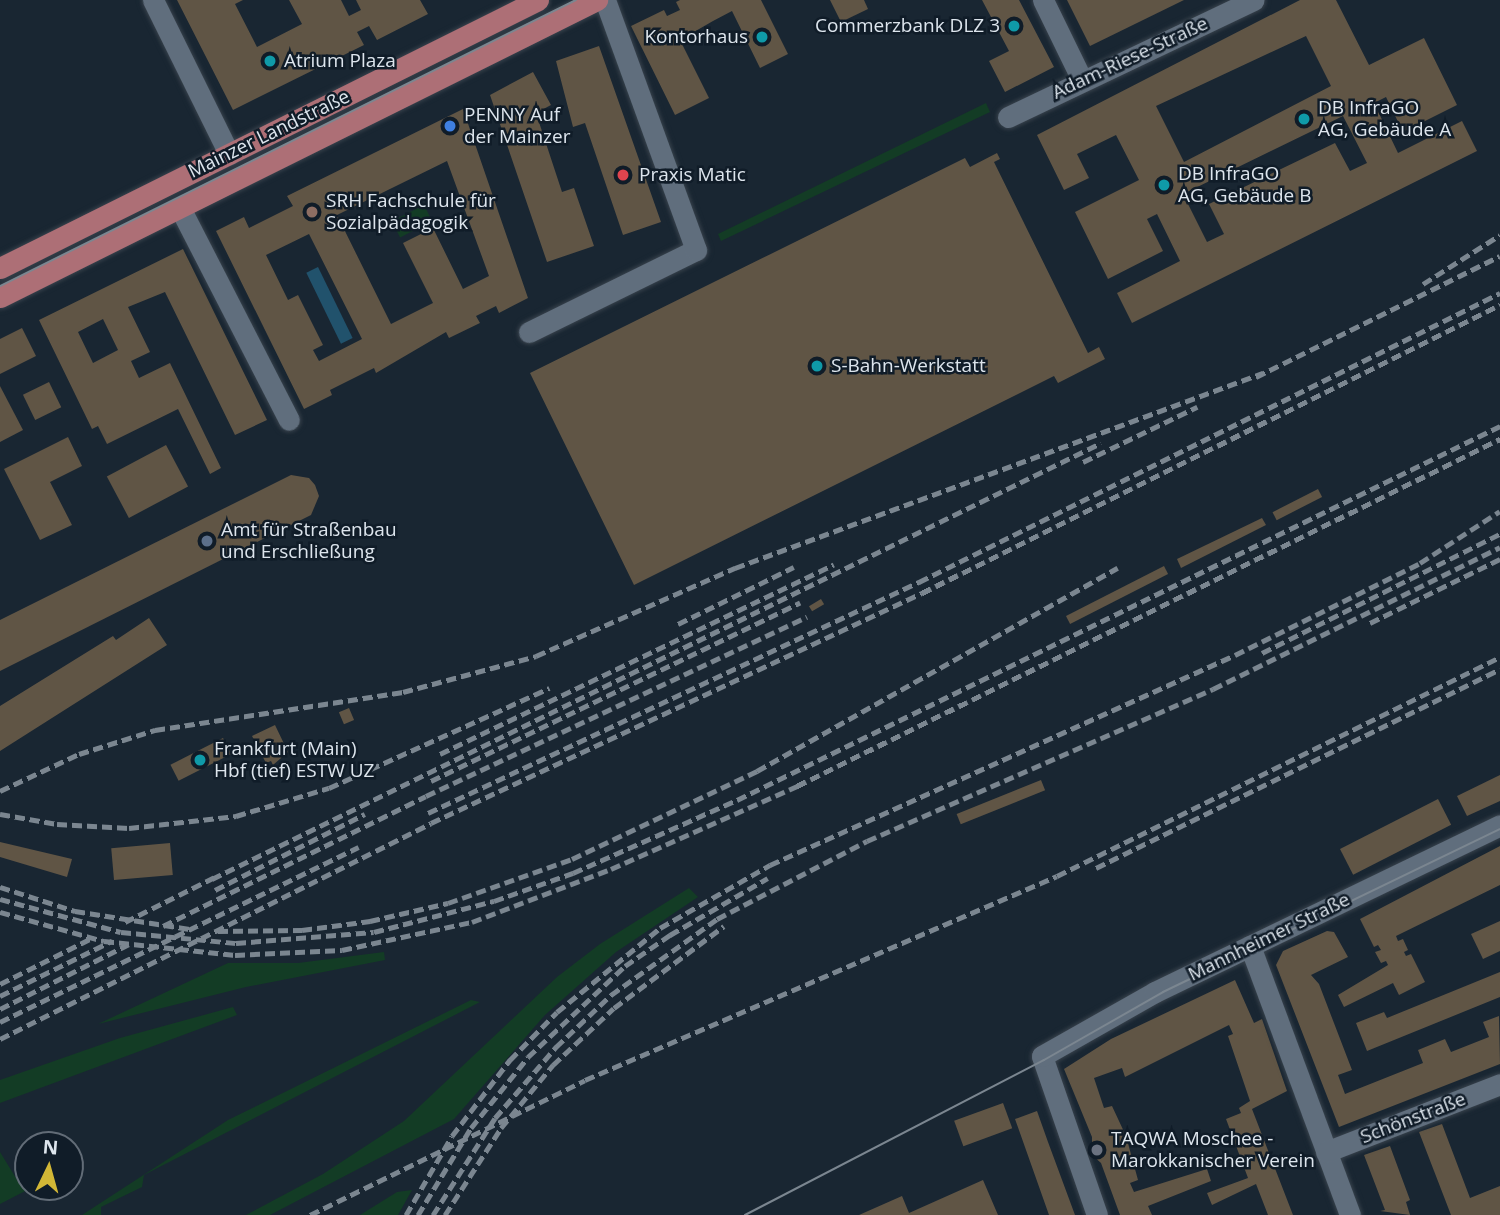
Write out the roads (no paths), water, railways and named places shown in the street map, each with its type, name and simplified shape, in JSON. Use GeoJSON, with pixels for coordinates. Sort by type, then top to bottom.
{"type":"FeatureCollection","features":[{"type":"Feature","properties":{"kind":"main road","name":"Mainzer Landstraße"},"geometry":{"type":"LineString","coordinates":[[0,297],[597,0]]}},
{"type":"Feature","properties":{"kind":"main road","name":"Mainzer Landstraße"},"geometry":{"type":"LineString","coordinates":[[0,268],[524,3]]}},
{"type":"Feature","properties":{"kind":"street"},"geometry":{"type":"LineString","coordinates":[[153,0],[229,154]]}},
{"type":"Feature","properties":{"kind":"street"},"geometry":{"type":"LineString","coordinates":[[529,332],[696,250],[604,0]]}},
{"type":"Feature","properties":{"kind":"street"},"geometry":{"type":"LineString","coordinates":[[1044,0],[1082,80]]}},
{"type":"Feature","properties":{"kind":"street","name":"Adam-Riese-Straße"},"geometry":{"type":"LineString","coordinates":[[1008,117],[1253,0]]}},
{"type":"Feature","properties":{"kind":"street"},"geometry":{"type":"LineString","coordinates":[[524,3],[530,34]]}},
{"type":"Feature","properties":{"kind":"street"},"geometry":{"type":"LineString","coordinates":[[180,208],[289,420]]}},
{"type":"Feature","properties":{"kind":"street","name":"Mannheimer Straße"},"geometry":{"type":"LineString","coordinates":[[1097,1215],[1042,1056],[1250,946],[1500,825]]}},
{"type":"Feature","properties":{"kind":"street"},"geometry":{"type":"LineString","coordinates":[[1250,946],[1350,1215]]}},
{"type":"Feature","properties":{"kind":"street","name":"Schönstraße"},"geometry":{"type":"LineString","coordinates":[[1326,1152],[1500,1084]]}},
{"type":"Feature","properties":{"kind":"water"},"geometry":{"type":"Polygon","coordinates":[[[318,267],[353,338],[341,344],[306,273],[318,267]]]}},
{"type":"Feature","properties":{"kind":"tram line"},"geometry":{"type":"LineString","coordinates":[[0,286],[576,0]]}},
{"type":"Feature","properties":{"kind":"tram line"},"geometry":{"type":"LineString","coordinates":[[745,1215],[1044,1060],[1163,992],[1500,829]]}},
{"type":"Feature","properties":{"kind":"railway"},"geometry":{"type":"LineString","coordinates":[[1423,284],[1500,235]]}},
{"type":"Feature","properties":{"kind":"railway"},"geometry":{"type":"LineString","coordinates":[[1256,377],[1500,256]]}},
{"type":"Feature","properties":{"kind":"railway"},"geometry":{"type":"LineString","coordinates":[[428,813],[919,582],[1500,293]]}},
{"type":"Feature","properties":{"kind":"railway"},"geometry":{"type":"LineString","coordinates":[[0,1039],[431,823],[922,593],[1500,305]]}},
{"type":"Feature","properties":{"kind":"railway"},"geometry":{"type":"LineString","coordinates":[[0,791],[79,754],[155,730],[403,692],[536,656],[735,568],[1263,373]]}},
{"type":"Feature","properties":{"kind":"railway"},"geometry":{"type":"LineString","coordinates":[[1083,462],[1197,407]]}},
{"type":"Feature","properties":{"kind":"railway"},"geometry":{"type":"LineString","coordinates":[[0,899],[121,932],[236,943],[374,932],[494,901],[573,873],[737,800],[1500,426]]}},
{"type":"Feature","properties":{"kind":"railway"},"geometry":{"type":"LineString","coordinates":[[0,912],[104,941],[235,955],[342,950],[472,922],[611,869],[797,786],[1500,439]]}},
{"type":"Feature","properties":{"kind":"railway"},"geometry":{"type":"LineString","coordinates":[[212,879],[1101,443]]}},
{"type":"Feature","properties":{"kind":"railway"},"geometry":{"type":"LineString","coordinates":[[406,1215],[452,1136],[510,1060],[557,1012],[660,928],[770,865],[1235,655],[1420,563],[1500,511]]}},
{"type":"Feature","properties":{"kind":"railway"},"geometry":{"type":"LineString","coordinates":[[1262,653],[1500,534]]}},
{"type":"Feature","properties":{"kind":"railway"},"geometry":{"type":"LineString","coordinates":[[433,1215],[495,1118],[556,1047],[611,995],[717,919],[867,841],[1213,689],[1500,547]]}},
{"type":"Feature","properties":{"kind":"railway"},"geometry":{"type":"LineString","coordinates":[[1370,623],[1500,559]]}},
{"type":"Feature","properties":{"kind":"railway"},"geometry":{"type":"LineString","coordinates":[[440,754],[834,564]]}},
{"type":"Feature","properties":{"kind":"railway"},"geometry":{"type":"LineString","coordinates":[[678,624],[794,567]]}},
{"type":"Feature","properties":{"kind":"railway"},"geometry":{"type":"LineString","coordinates":[[218,931],[302,930],[370,921],[448,903],[572,859],[757,771],[1118,568]]}},
{"type":"Feature","properties":{"kind":"railway"},"geometry":{"type":"LineString","coordinates":[[431,781],[800,603]]}},
{"type":"Feature","properties":{"kind":"railway"},"geometry":{"type":"LineString","coordinates":[[163,926],[426,796],[807,617]]}},
{"type":"Feature","properties":{"kind":"railway"},"geometry":{"type":"LineString","coordinates":[[310,1215],[585,1080],[1057,876],[1500,657]]}},
{"type":"Feature","properties":{"kind":"railway"},"geometry":{"type":"LineString","coordinates":[[1096,868],[1500,669]]}},
{"type":"Feature","properties":{"kind":"railway"},"geometry":{"type":"LineString","coordinates":[[0,814],[57,824],[129,828],[236,816],[329,788],[549,688]]}},
{"type":"Feature","properties":{"kind":"railway"},"geometry":{"type":"LineString","coordinates":[[215,890],[365,814]]}},
{"type":"Feature","properties":{"kind":"railway"},"geometry":{"type":"LineString","coordinates":[[0,1022],[359,847]]}},
{"type":"Feature","properties":{"kind":"railway"},"geometry":{"type":"LineString","coordinates":[[125,922],[219,875]]}},
{"type":"Feature","properties":{"kind":"railway"},"geometry":{"type":"LineString","coordinates":[[418,1215],[471,1128],[528,1057],[625,966],[670,935],[768,878]]}},
{"type":"Feature","properties":{"kind":"railway"},"geometry":{"type":"LineString","coordinates":[[0,887],[75,911],[190,929]]}},
{"type":"Feature","properties":{"kind":"railway"},"geometry":{"type":"LineString","coordinates":[[445,1215],[501,1128],[553,1065],[614,1008],[724,926]]}},
{"type":"Feature","properties":{"kind":"railway"},"geometry":{"type":"LineString","coordinates":[[0,984],[94,937]]}},
{"type":"Feature","properties":{"kind":"railway"},"geometry":{"type":"LineString","coordinates":[[0,996],[112,941]]}},
{"type":"Feature","properties":{"kind":"railway"},"geometry":{"type":"LineString","coordinates":[[0,1009],[129,944]]}},
{"type":"Feature","properties":{"kind":"place","name":"Commerzbank DLZ 3"},"geometry":{"type":"Point","coordinates":[1014,26]}},
{"type":"Feature","properties":{"kind":"place","name":"Kontorhaus"},"geometry":{"type":"Point","coordinates":[762,37]}},
{"type":"Feature","properties":{"kind":"place","name":"Atrium Plaza"},"geometry":{"type":"Point","coordinates":[270,61]}},
{"type":"Feature","properties":{"kind":"place","name":"DB InfraGO AG, Gebäude A"},"geometry":{"type":"Point","coordinates":[1304,119]}},
{"type":"Feature","properties":{"kind":"place","name":"PENNY Auf der Mainzer"},"geometry":{"type":"Point","coordinates":[450,126]}},
{"type":"Feature","properties":{"kind":"place","name":"Praxis Matic"},"geometry":{"type":"Point","coordinates":[623,175]}},
{"type":"Feature","properties":{"kind":"place","name":"DB InfraGO AG, Gebäude B"},"geometry":{"type":"Point","coordinates":[1164,185]}},
{"type":"Feature","properties":{"kind":"place","name":"SRH Fachschule für Sozialpädagogik"},"geometry":{"type":"Point","coordinates":[312,212]}},
{"type":"Feature","properties":{"kind":"place","name":"S-Bahn-Werkstatt"},"geometry":{"type":"Point","coordinates":[817,366]}},
{"type":"Feature","properties":{"kind":"place","name":"Amt für Straßenbau und Erschließung"},"geometry":{"type":"Point","coordinates":[207,541]}},
{"type":"Feature","properties":{"kind":"place","name":"Frankfurt (Main) Hbf (tief) ESTW UZ"},"geometry":{"type":"Point","coordinates":[200,760]}},
{"type":"Feature","properties":{"kind":"place","name":"TAQWA Moschee - Marokkanischer Verein"},"geometry":{"type":"Point","coordinates":[1097,1150]}}]}
